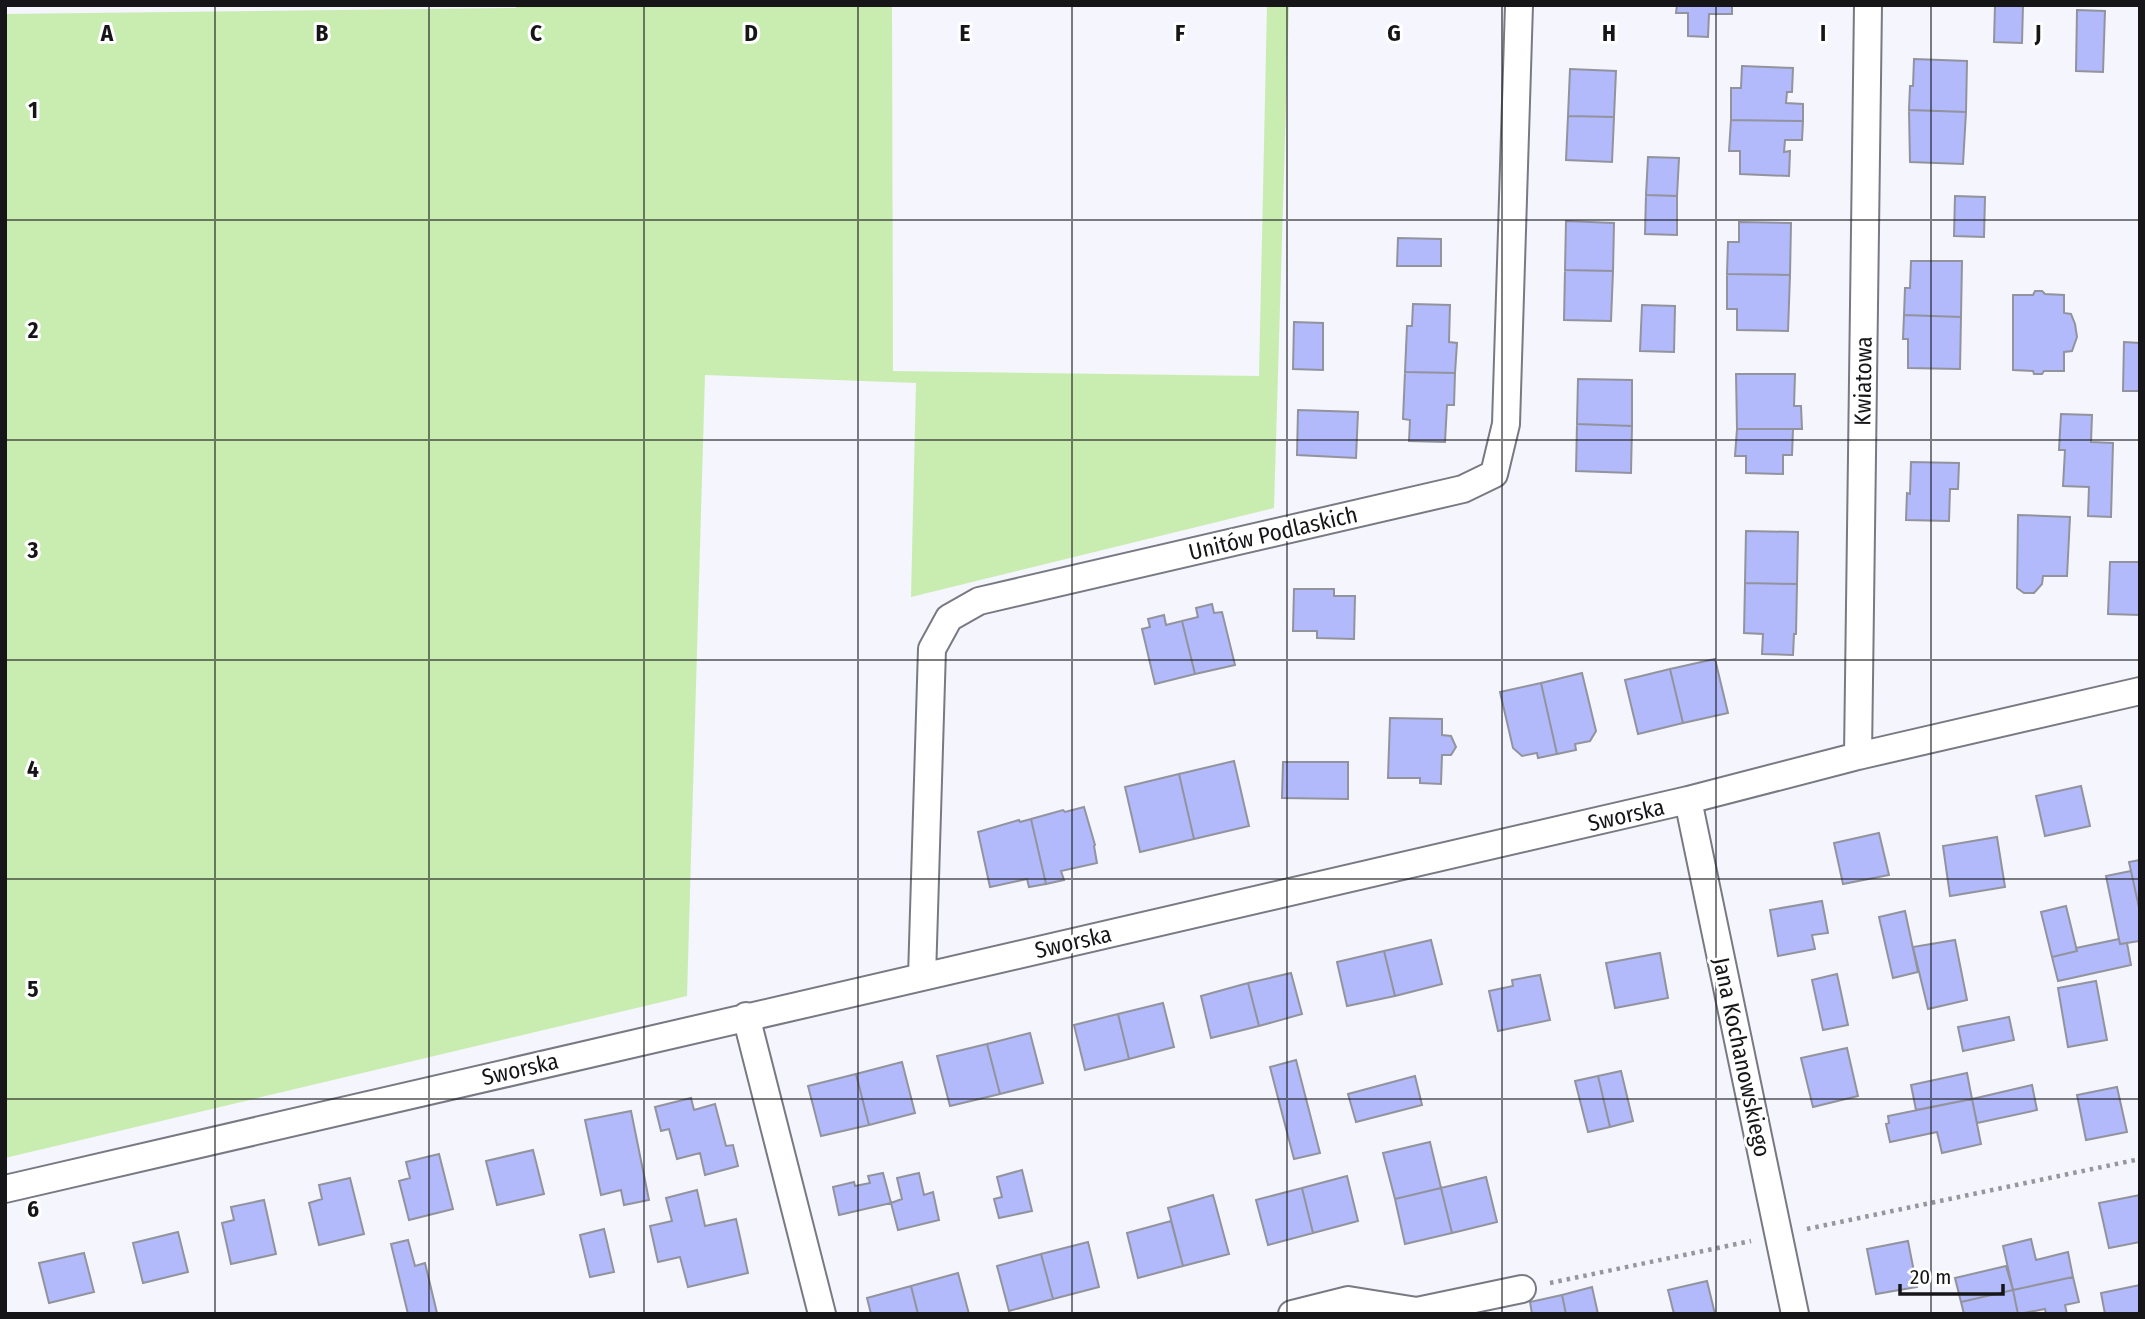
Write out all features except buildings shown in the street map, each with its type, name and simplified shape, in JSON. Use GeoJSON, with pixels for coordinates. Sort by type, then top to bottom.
{"type":"FeatureCollection","features":[{"type":"Feature","properties":{"kind":"street","name":"Unitów Podlaskich"},"geometry":{"type":"LineString","coordinates":[[922,977],[932,649],[949,618],[979,601],[1463,489],[1494,474],[1506,424],[1519,5]]}},
{"type":"Feature","properties":{"kind":"street","name":"Kwiatowa"},"geometry":{"type":"LineString","coordinates":[[1858,756],[1868,5]]}},
{"type":"Feature","properties":{"kind":"street","name":"Sworska"},"geometry":{"type":"LineString","coordinates":[[5,1189],[1688,800],[1858,756],[2140,691]]}},
{"type":"Feature","properties":{"kind":"street","name":"Jana Kochanowskiego"},"geometry":{"type":"LineString","coordinates":[[1688,800],[1795,1314]]}},
{"type":"Feature","properties":{"kind":"street"},"geometry":{"type":"LineString","coordinates":[[746,1016],[822,1314]]}},
{"type":"Feature","properties":{"kind":"street"},"geometry":{"type":"LineString","coordinates":[[1292,1314],[1349,1307],[1417,1311],[1522,1289]]}},
{"type":"Feature","properties":{"kind":"path"},"geometry":{"type":"LineString","coordinates":[[1522,1289],[2140,1159]]}},
{"type":"Feature","properties":{"kind":"green space"},"geometry":{"type":"Polygon","coordinates":[[[517,5],[892,5],[893,371],[1259,376],[1267,5],[1289,5],[1274,508],[911,597],[916,383],[705,375],[687,996],[5,1158],[5,14],[516,8],[517,5]]]}}]}
